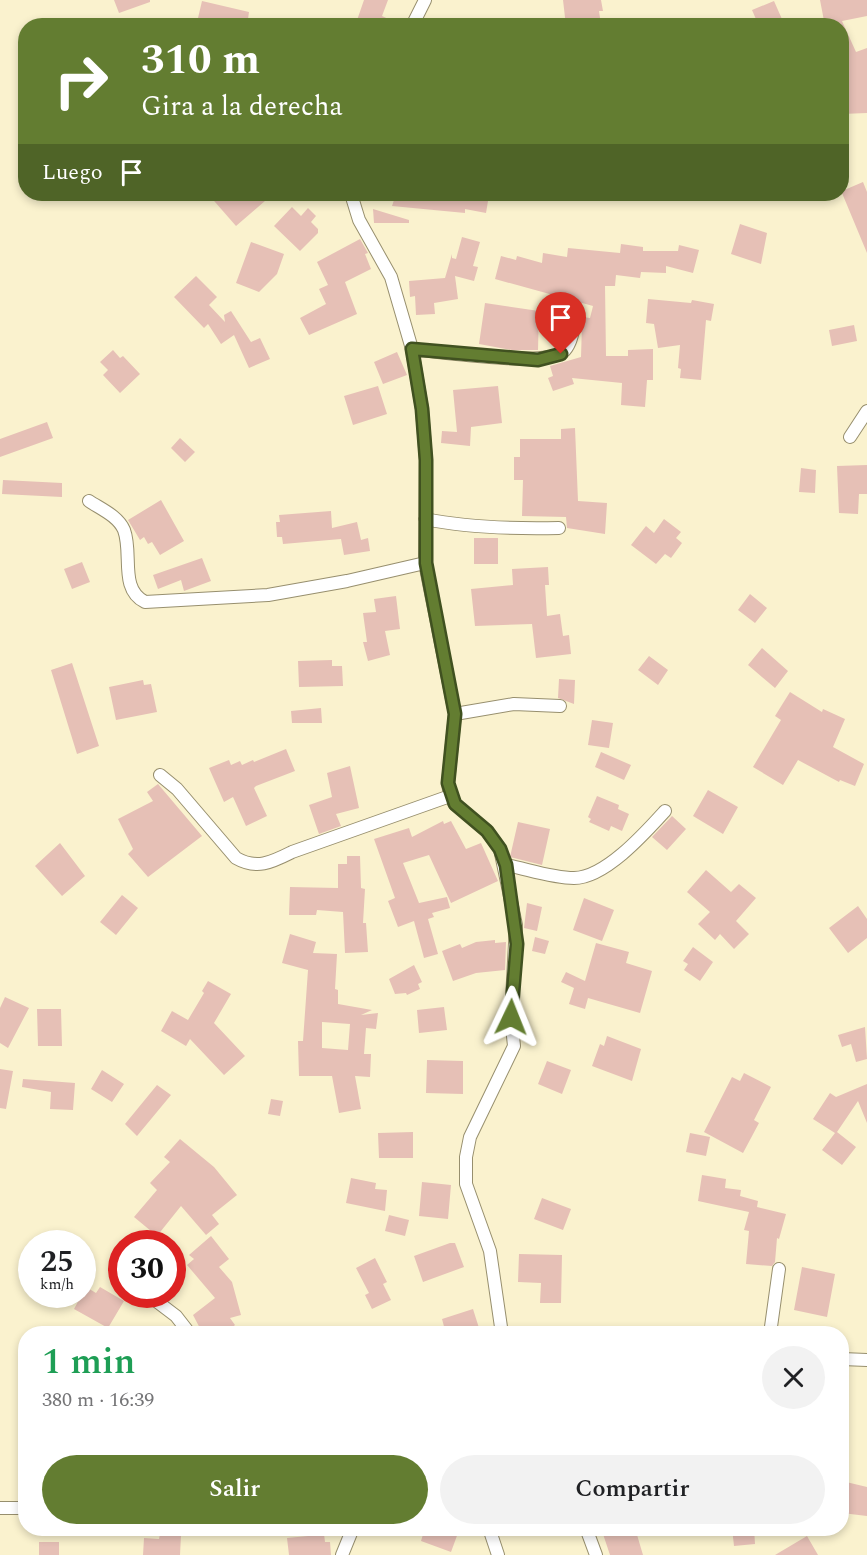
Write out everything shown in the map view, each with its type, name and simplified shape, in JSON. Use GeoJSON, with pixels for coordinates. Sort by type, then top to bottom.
{"type":"FeatureCollection","features":[{"type":"Feature","properties":{"kind":"street"},"geometry":{"type":"LineString","coordinates":[[416,18],[425,0]]}},
{"type":"Feature","properties":{"kind":"street"},"geometry":{"type":"LineString","coordinates":[[353,201],[359,220],[391,277],[412,349],[422,409],[426,460],[426,563],[455,714],[448,783],[450,796],[455,804],[487,831],[500,849],[506,865],[517,935],[511,1017],[514,1046],[470,1137],[466,1184],[490,1251],[501,1326]]}},
{"type":"Feature","properties":{"kind":"street"},"geometry":{"type":"LineString","coordinates":[[412,349],[538,360],[561,354],[568,348],[574,327]]}},
{"type":"Feature","properties":{"kind":"street"},"geometry":{"type":"LineString","coordinates":[[850,437],[861,416],[867,411]]}},
{"type":"Feature","properties":{"kind":"street"},"geometry":{"type":"LineString","coordinates":[[88,501],[114,516],[124,529],[128,549],[130,588],[135,597],[145,602],[268,595],[347,581],[426,563]]}},
{"type":"Feature","properties":{"kind":"street"},"geometry":{"type":"LineString","coordinates":[[425,519],[468,526],[510,529],[559,528]]}},
{"type":"Feature","properties":{"kind":"street"},"geometry":{"type":"LineString","coordinates":[[455,714],[514,704],[560,706]]}},
{"type":"Feature","properties":{"kind":"street"},"geometry":{"type":"LineString","coordinates":[[160,775],[177,789],[236,858],[247,865],[268,864],[292,852],[450,796]]}},
{"type":"Feature","properties":{"kind":"street"},"geometry":{"type":"LineString","coordinates":[[506,865],[574,878],[590,875],[641,838],[665,811]]}},
{"type":"Feature","properties":{"kind":"street"},"geometry":{"type":"LineString","coordinates":[[771,1326],[779,1269]]}},
{"type":"Feature","properties":{"kind":"street"},"geometry":{"type":"LineString","coordinates":[[165,1308],[184,1326]]}},
{"type":"Feature","properties":{"kind":"street"},"geometry":{"type":"LineString","coordinates":[[849,1359],[867,1360]]}},
{"type":"Feature","properties":{"kind":"street"},"geometry":{"type":"LineString","coordinates":[[0,1508],[18,1508]]}},
{"type":"Feature","properties":{"kind":"street"},"geometry":{"type":"LineString","coordinates":[[342,1555],[350,1536]]}},
{"type":"Feature","properties":{"kind":"street"},"geometry":{"type":"LineString","coordinates":[[492,1536],[498,1555]]}},
{"type":"Feature","properties":{"kind":"street"},"geometry":{"type":"LineString","coordinates":[[589,1536],[596,1555]]}},
{"type":"Feature","properties":{"kind":"building"},"geometry":{"type":"Polygon","coordinates":[[[114,0],[150,0],[150,2],[119,13],[114,0]]]}},
{"type":"Feature","properties":{"kind":"building"},"geometry":{"type":"Polygon","coordinates":[[[364,0],[388,0],[382,16],[386,18],[358,18],[364,0]]]}},
{"type":"Feature","properties":{"kind":"building"},"geometry":{"type":"Polygon","coordinates":[[[563,0],[601,0],[603,11],[599,11],[600,18],[565,18],[563,0]]]}},
{"type":"Feature","properties":{"kind":"building"},"geometry":{"type":"Polygon","coordinates":[[[820,0],[867,0],[867,16],[849,20],[823,18],[820,0]]]}},
{"type":"Feature","properties":{"kind":"building"},"geometry":{"type":"Polygon","coordinates":[[[202,1],[249,12],[248,18],[198,18],[202,1]]]}},
{"type":"Feature","properties":{"kind":"building"},"geometry":{"type":"Polygon","coordinates":[[[774,1],[781,18],[756,18],[752,10],[774,1]]]}},
{"type":"Feature","properties":{"kind":"building"},"geometry":{"type":"Polygon","coordinates":[[[849,36],[856,52],[867,48],[867,113],[849,114],[849,36]]]}},
{"type":"Feature","properties":{"kind":"building"},"geometry":{"type":"Polygon","coordinates":[[[863,182],[867,192],[867,253],[845,201],[849,201],[849,188],[863,182]]]}},
{"type":"Feature","properties":{"kind":"building"},"geometry":{"type":"Polygon","coordinates":[[[214,201],[265,201],[236,226],[214,201]]]}},
{"type":"Feature","properties":{"kind":"building"},"geometry":{"type":"Polygon","coordinates":[[[394,201],[488,201],[486,213],[465,209],[465,213],[392,206],[394,201]]]}},
{"type":"Feature","properties":{"kind":"building"},"geometry":{"type":"Polygon","coordinates":[[[292,207],[301,216],[308,208],[316,216],[311,222],[318,229],[318,233],[300,251],[274,226],[292,207]]]}},
{"type":"Feature","properties":{"kind":"building"},"geometry":{"type":"Polygon","coordinates":[[[373,209],[409,220],[409,223],[374,223],[373,209]]]}},
{"type":"Feature","properties":{"kind":"building"},"geometry":{"type":"Polygon","coordinates":[[[740,224],[767,233],[761,264],[731,254],[740,224]]]}},
{"type":"Feature","properties":{"kind":"building"},"geometry":{"type":"Polygon","coordinates":[[[462,237],[480,242],[473,266],[478,267],[474,281],[455,276],[458,299],[434,303],[435,314],[416,315],[415,296],[410,297],[409,281],[445,278],[452,254],[452,258],[456,259],[462,237]]]}},
{"type":"Feature","properties":{"kind":"building"},"geometry":{"type":"Polygon","coordinates":[[[360,239],[368,253],[365,254],[371,269],[345,282],[357,314],[309,335],[300,318],[326,304],[319,289],[328,285],[317,262],[360,239]]]}},
{"type":"Feature","properties":{"kind":"building"},"geometry":{"type":"Polygon","coordinates":[[[251,242],[284,254],[277,274],[259,292],[236,283],[251,242]]]}},
{"type":"Feature","properties":{"kind":"building"},"geometry":{"type":"Polygon","coordinates":[[[621,244],[643,247],[643,251],[678,251],[679,245],[699,250],[693,273],[666,266],[666,273],[641,272],[640,278],[616,275],[615,286],[605,286],[606,356],[628,356],[628,350],[653,349],[653,380],[647,380],[645,407],[621,405],[622,383],[572,378],[574,384],[553,391],[548,378],[553,376],[550,366],[581,357],[582,324],[575,319],[568,321],[566,325],[554,323],[555,313],[590,318],[593,306],[495,279],[501,256],[516,260],[517,256],[542,263],[543,253],[567,257],[568,248],[620,253],[621,244]]]}},
{"type":"Feature","properties":{"kind":"building"},"geometry":{"type":"Polygon","coordinates":[[[196,276],[217,297],[209,305],[225,322],[224,315],[231,311],[251,342],[260,338],[270,359],[249,368],[234,335],[221,344],[208,324],[204,328],[174,297],[196,276]]]}},
{"type":"Feature","properties":{"kind":"building"},"geometry":{"type":"Polygon","coordinates":[[[648,299],[691,303],[692,300],[714,304],[711,321],[706,320],[701,380],[680,378],[681,369],[678,368],[680,345],[658,348],[654,324],[646,323],[648,299]]]}},
{"type":"Feature","properties":{"kind":"building"},"geometry":{"type":"Polygon","coordinates":[[[485,303],[539,311],[538,350],[512,350],[479,344],[485,303]]]}},
{"type":"Feature","properties":{"kind":"building"},"geometry":{"type":"Polygon","coordinates":[[[854,325],[857,341],[832,346],[829,330],[854,325]]]}},
{"type":"Feature","properties":{"kind":"building"},"geometry":{"type":"Polygon","coordinates":[[[113,350],[120,358],[123,356],[140,374],[120,393],[103,375],[108,370],[100,362],[113,350]]]}},
{"type":"Feature","properties":{"kind":"building"},"geometry":{"type":"Polygon","coordinates":[[[397,352],[407,375],[383,384],[374,362],[397,352]]]}},
{"type":"Feature","properties":{"kind":"building"},"geometry":{"type":"Polygon","coordinates":[[[378,386],[387,414],[353,425],[344,396],[378,386]]]}},
{"type":"Feature","properties":{"kind":"building"},"geometry":{"type":"Polygon","coordinates":[[[498,386],[502,423],[471,427],[470,446],[441,443],[442,431],[457,432],[453,390],[498,386]]]}},
{"type":"Feature","properties":{"kind":"building"},"geometry":{"type":"Polygon","coordinates":[[[47,422],[53,438],[0,457],[0,439],[47,422]]]}},
{"type":"Feature","properties":{"kind":"building"},"geometry":{"type":"Polygon","coordinates":[[[575,428],[578,501],[607,503],[605,534],[567,528],[566,517],[522,516],[523,480],[514,480],[514,457],[520,457],[520,439],[561,439],[561,429],[575,428]]]}},
{"type":"Feature","properties":{"kind":"building"},"geometry":{"type":"Polygon","coordinates":[[[180,438],[195,452],[185,462],[171,448],[180,438]]]}},
{"type":"Feature","properties":{"kind":"building"},"geometry":{"type":"Polygon","coordinates":[[[867,465],[867,494],[859,494],[858,514],[839,513],[837,466],[867,465]]]}},
{"type":"Feature","properties":{"kind":"building"},"geometry":{"type":"Polygon","coordinates":[[[801,468],[816,470],[815,493],[799,492],[801,468]]]}},
{"type":"Feature","properties":{"kind":"building"},"geometry":{"type":"Polygon","coordinates":[[[3,480],[62,483],[62,497],[2,494],[3,480]]]}},
{"type":"Feature","properties":{"kind":"building"},"geometry":{"type":"Polygon","coordinates":[[[161,500],[184,541],[160,555],[152,542],[148,544],[144,537],[140,540],[128,520],[161,500]]]}},
{"type":"Feature","properties":{"kind":"building"},"geometry":{"type":"Polygon","coordinates":[[[331,511],[332,528],[357,522],[361,540],[368,538],[370,551],[344,555],[341,539],[283,544],[282,537],[277,537],[276,522],[280,522],[279,515],[331,511]]]}},
{"type":"Feature","properties":{"kind":"building"},"geometry":{"type":"Polygon","coordinates":[[[664,519],[681,532],[676,538],[682,543],[671,558],[665,554],[656,564],[631,545],[646,526],[654,533],[664,519]]]}},
{"type":"Feature","properties":{"kind":"building"},"geometry":{"type":"Polygon","coordinates":[[[474,538],[498,538],[498,564],[474,564],[474,538]]]}},
{"type":"Feature","properties":{"kind":"building"},"geometry":{"type":"Polygon","coordinates":[[[202,558],[211,581],[184,591],[181,580],[158,589],[153,575],[202,558]]]}},
{"type":"Feature","properties":{"kind":"building"},"geometry":{"type":"Polygon","coordinates":[[[82,562],[90,582],[72,589],[64,569],[82,562]]]}},
{"type":"Feature","properties":{"kind":"building"},"geometry":{"type":"Polygon","coordinates":[[[548,567],[549,585],[545,585],[547,616],[560,614],[563,636],[569,635],[571,654],[536,658],[532,624],[475,626],[471,589],[513,585],[512,569],[548,567]]]}},
{"type":"Feature","properties":{"kind":"building"},"geometry":{"type":"Polygon","coordinates":[[[750,594],[767,608],[755,623],[738,610],[750,594]]]}},
{"type":"Feature","properties":{"kind":"building"},"geometry":{"type":"Polygon","coordinates":[[[396,596],[400,629],[385,631],[390,655],[368,661],[363,642],[367,642],[363,613],[376,612],[374,599],[396,596]]]}},
{"type":"Feature","properties":{"kind":"building"},"geometry":{"type":"Polygon","coordinates":[[[762,648],[788,671],[775,688],[748,665],[762,648]]]}},
{"type":"Feature","properties":{"kind":"building"},"geometry":{"type":"Polygon","coordinates":[[[649,656],[668,670],[658,685],[638,670],[649,656]]]}},
{"type":"Feature","properties":{"kind":"building"},"geometry":{"type":"Polygon","coordinates":[[[332,660],[332,666],[342,666],[343,686],[299,687],[298,661],[332,660]]]}},
{"type":"Feature","properties":{"kind":"building"},"geometry":{"type":"Polygon","coordinates":[[[72,663],[99,746],[77,754],[51,670],[72,663]]]}},
{"type":"Feature","properties":{"kind":"building"},"geometry":{"type":"Polygon","coordinates":[[[559,679],[575,680],[574,704],[558,698],[559,679]]]}},
{"type":"Feature","properties":{"kind":"building"},"geometry":{"type":"Polygon","coordinates":[[[143,680],[144,685],[151,684],[157,712],[116,720],[109,687],[143,680]]]}},
{"type":"Feature","properties":{"kind":"building"},"geometry":{"type":"Polygon","coordinates":[[[790,692],[822,712],[823,709],[845,719],[833,747],[864,764],[855,786],[840,780],[839,782],[798,760],[783,785],[753,767],[781,720],[775,716],[790,692]]]}},
{"type":"Feature","properties":{"kind":"building"},"geometry":{"type":"Polygon","coordinates":[[[321,708],[322,723],[292,723],[291,711],[321,708]]]}},
{"type":"Feature","properties":{"kind":"building"},"geometry":{"type":"Polygon","coordinates":[[[592,720],[613,723],[609,748],[588,745],[592,720]]]}},
{"type":"Feature","properties":{"kind":"building"},"geometry":{"type":"Polygon","coordinates":[[[286,749],[295,771],[254,788],[267,816],[246,826],[233,797],[224,802],[209,768],[229,760],[231,765],[240,761],[242,765],[286,749]]]}},
{"type":"Feature","properties":{"kind":"building"},"geometry":{"type":"Polygon","coordinates":[[[601,752],[631,765],[624,780],[595,767],[601,752]]]}},
{"type":"Feature","properties":{"kind":"building"},"geometry":{"type":"Polygon","coordinates":[[[350,766],[359,808],[336,814],[341,826],[319,834],[309,805],[332,797],[327,773],[350,766]]]}},
{"type":"Feature","properties":{"kind":"building"},"geometry":{"type":"Polygon","coordinates":[[[158,784],[202,836],[148,877],[128,854],[133,849],[118,819],[153,801],[147,792],[158,784]]]}},
{"type":"Feature","properties":{"kind":"building"},"geometry":{"type":"Polygon","coordinates":[[[708,790],[738,807],[723,834],[693,816],[708,790]]]}},
{"type":"Feature","properties":{"kind":"building"},"geometry":{"type":"Polygon","coordinates":[[[597,796],[619,805],[618,809],[629,814],[622,831],[611,826],[609,831],[589,822],[591,819],[588,817],[597,796]]]}},
{"type":"Feature","properties":{"kind":"building"},"geometry":{"type":"Polygon","coordinates":[[[672,816],[686,829],[667,850],[652,837],[672,816]]]}},
{"type":"Feature","properties":{"kind":"building"},"geometry":{"type":"Polygon","coordinates":[[[443,821],[444,824],[451,821],[466,849],[481,843],[498,881],[451,903],[429,855],[403,863],[419,903],[447,897],[450,908],[432,913],[434,917],[428,919],[438,954],[424,958],[414,921],[398,927],[388,901],[395,898],[374,839],[409,828],[412,837],[443,821]]]}},
{"type":"Feature","properties":{"kind":"building"},"geometry":{"type":"Polygon","coordinates":[[[518,822],[550,829],[542,865],[510,857],[518,822]]]}},
{"type":"Feature","properties":{"kind":"building"},"geometry":{"type":"Polygon","coordinates":[[[60,843],[85,876],[62,896],[35,866],[60,843]]]}},
{"type":"Feature","properties":{"kind":"building"},"geometry":{"type":"Polygon","coordinates":[[[347,856],[360,856],[361,888],[365,889],[363,923],[366,923],[368,952],[345,953],[343,912],[317,910],[316,915],[289,915],[290,887],[338,888],[338,864],[347,864],[347,856]]]}},
{"type":"Feature","properties":{"kind":"building"},"geometry":{"type":"Polygon","coordinates":[[[706,870],[731,892],[739,884],[756,898],[736,921],[749,934],[734,949],[720,934],[715,940],[698,924],[710,912],[687,892],[706,870]]]}},
{"type":"Feature","properties":{"kind":"building"},"geometry":{"type":"Polygon","coordinates":[[[122,895],[138,908],[116,935],[100,922],[122,895]]]}},
{"type":"Feature","properties":{"kind":"building"},"geometry":{"type":"Polygon","coordinates":[[[584,898],[614,910],[602,941],[573,930],[584,898]]]}},
{"type":"Feature","properties":{"kind":"building"},"geometry":{"type":"Polygon","coordinates":[[[527,903],[542,907],[537,931],[524,928],[527,903]]]}},
{"type":"Feature","properties":{"kind":"building"},"geometry":{"type":"Polygon","coordinates":[[[858,906],[867,919],[867,938],[848,953],[829,928],[858,906]]]}},
{"type":"Feature","properties":{"kind":"building"},"geometry":{"type":"Polygon","coordinates":[[[290,934],[316,942],[313,953],[337,954],[335,989],[338,990],[338,1004],[372,1010],[361,1015],[378,1013],[376,1029],[366,1028],[364,1054],[371,1054],[370,1077],[355,1076],[361,1109],[339,1113],[332,1076],[299,1076],[298,1041],[303,1041],[308,970],[282,963],[290,934]],[[322,1022],[322,1048],[348,1050],[350,1024],[322,1022]]]}},
{"type":"Feature","properties":{"kind":"building"},"geometry":{"type":"Polygon","coordinates":[[[535,937],[549,941],[545,954],[532,951],[535,937]]]}},
{"type":"Feature","properties":{"kind":"building"},"geometry":{"type":"Polygon","coordinates":[[[495,940],[495,943],[506,942],[505,970],[476,973],[453,981],[442,951],[460,944],[462,948],[476,942],[495,940]]]}},
{"type":"Feature","properties":{"kind":"building"},"geometry":{"type":"Polygon","coordinates":[[[596,943],[629,952],[626,963],[652,971],[640,1013],[588,998],[585,1009],[569,1004],[574,988],[561,982],[566,972],[585,981],[596,943]]]}},
{"type":"Feature","properties":{"kind":"building"},"geometry":{"type":"Polygon","coordinates":[[[693,947],[713,962],[700,981],[684,970],[688,964],[683,961],[693,947]]]}},
{"type":"Feature","properties":{"kind":"building"},"geometry":{"type":"Polygon","coordinates":[[[414,965],[422,982],[418,984],[420,989],[407,995],[406,993],[395,994],[389,979],[414,965]]]}},
{"type":"Feature","properties":{"kind":"building"},"geometry":{"type":"Polygon","coordinates":[[[208,981],[231,994],[214,1023],[245,1056],[224,1075],[190,1039],[186,1046],[161,1031],[172,1011],[188,1020],[204,993],[202,991],[208,981]]]}},
{"type":"Feature","properties":{"kind":"building"},"geometry":{"type":"Polygon","coordinates":[[[5,997],[29,1008],[8,1048],[0,1043],[0,1008],[5,997]]]}},
{"type":"Feature","properties":{"kind":"building"},"geometry":{"type":"Polygon","coordinates":[[[444,1007],[447,1030],[419,1033],[417,1010],[444,1007]]]}},
{"type":"Feature","properties":{"kind":"building"},"geometry":{"type":"Polygon","coordinates":[[[37,1009],[61,1009],[62,1046],[38,1046],[37,1009]]]}},
{"type":"Feature","properties":{"kind":"building"},"geometry":{"type":"Polygon","coordinates":[[[865,1027],[867,1059],[856,1062],[851,1044],[842,1047],[838,1035],[865,1027]]]}},
{"type":"Feature","properties":{"kind":"building"},"geometry":{"type":"Polygon","coordinates":[[[607,1036],[641,1049],[632,1081],[592,1066],[600,1044],[604,1046],[607,1036]]]}},
{"type":"Feature","properties":{"kind":"building"},"geometry":{"type":"Polygon","coordinates":[[[427,1060],[463,1061],[463,1094],[426,1093],[427,1060]]]}},
{"type":"Feature","properties":{"kind":"building"},"geometry":{"type":"Polygon","coordinates":[[[547,1061],[571,1070],[562,1094],[538,1084],[547,1061]]]}},
{"type":"Feature","properties":{"kind":"building"},"geometry":{"type":"Polygon","coordinates":[[[0,1069],[13,1071],[6,1109],[0,1108],[0,1069]]]}},
{"type":"Feature","properties":{"kind":"building"},"geometry":{"type":"Polygon","coordinates":[[[102,1070],[124,1084],[112,1102],[91,1089],[102,1070]]]}},
{"type":"Feature","properties":{"kind":"building"},"geometry":{"type":"Polygon","coordinates":[[[744,1073],[771,1087],[754,1120],[759,1123],[743,1153],[704,1132],[732,1077],[740,1081],[744,1073]]]}},
{"type":"Feature","properties":{"kind":"building"},"geometry":{"type":"Polygon","coordinates":[[[23,1079],[75,1083],[73,1110],[50,1109],[51,1092],[22,1087],[23,1079]]]}},
{"type":"Feature","properties":{"kind":"building"},"geometry":{"type":"Polygon","coordinates":[[[867,1084],[867,1123],[858,1101],[837,1132],[856,1147],[842,1165],[822,1150],[835,1133],[813,1119],[830,1093],[836,1097],[867,1084]]]}},
{"type":"Feature","properties":{"kind":"building"},"geometry":{"type":"Polygon","coordinates":[[[157,1085],[171,1095],[137,1136],[125,1124],[157,1085]]]}},
{"type":"Feature","properties":{"kind":"building"},"geometry":{"type":"Polygon","coordinates":[[[271,1099],[283,1101],[280,1116],[268,1114],[271,1099]]]}},
{"type":"Feature","properties":{"kind":"building"},"geometry":{"type":"Polygon","coordinates":[[[413,1132],[413,1158],[379,1158],[378,1133],[413,1132]]]}},
{"type":"Feature","properties":{"kind":"building"},"geometry":{"type":"Polygon","coordinates":[[[690,1133],[710,1137],[706,1156],[686,1152],[690,1133]]]}},
{"type":"Feature","properties":{"kind":"building"},"geometry":{"type":"Polygon","coordinates":[[[180,1139],[214,1167],[237,1195],[212,1215],[219,1224],[206,1235],[181,1206],[162,1230],[150,1230],[134,1217],[157,1190],[150,1183],[170,1162],[164,1157],[180,1139]]]}},
{"type":"Feature","properties":{"kind":"building"},"geometry":{"type":"Polygon","coordinates":[[[702,1175],[726,1179],[725,1188],[741,1190],[740,1196],[758,1201],[757,1207],[786,1214],[779,1239],[777,1238],[775,1262],[772,1266],[746,1264],[749,1231],[744,1230],[749,1212],[698,1201],[702,1175]]]}},
{"type":"Feature","properties":{"kind":"building"},"geometry":{"type":"Polygon","coordinates":[[[351,1178],[376,1183],[375,1189],[387,1190],[385,1211],[346,1203],[351,1178]]]}},
{"type":"Feature","properties":{"kind":"building"},"geometry":{"type":"Polygon","coordinates":[[[422,1182],[451,1185],[448,1219],[419,1216],[422,1182]]]}},
{"type":"Feature","properties":{"kind":"building"},"geometry":{"type":"Polygon","coordinates":[[[542,1198],[571,1209],[563,1230],[534,1219],[542,1198]]]}},
{"type":"Feature","properties":{"kind":"building"},"geometry":{"type":"Polygon","coordinates":[[[389,1215],[409,1220],[405,1236],[385,1231],[389,1215]]]}},
{"type":"Feature","properties":{"kind":"building"},"geometry":{"type":"Polygon","coordinates":[[[211,1236],[229,1259],[219,1267],[232,1282],[241,1315],[230,1318],[234,1326],[199,1326],[193,1315],[215,1298],[187,1265],[194,1259],[189,1255],[211,1236]]]}},
{"type":"Feature","properties":{"kind":"building"},"geometry":{"type":"Polygon","coordinates":[[[455,1243],[464,1267],[423,1282],[414,1256],[455,1243]]]}},
{"type":"Feature","properties":{"kind":"building"},"geometry":{"type":"Polygon","coordinates":[[[519,1254],[562,1255],[561,1303],[540,1303],[541,1283],[518,1282],[519,1254]]]}},
{"type":"Feature","properties":{"kind":"building"},"geometry":{"type":"Polygon","coordinates":[[[375,1258],[387,1282],[383,1284],[391,1300],[372,1309],[365,1295],[369,1293],[356,1268],[375,1258]]]}},
{"type":"Feature","properties":{"kind":"building"},"geometry":{"type":"Polygon","coordinates":[[[802,1267],[835,1274],[827,1317],[794,1310],[802,1267]]]}},
{"type":"Feature","properties":{"kind":"building"},"geometry":{"type":"Polygon","coordinates":[[[100,1287],[108,1292],[108,1308],[120,1308],[109,1326],[104,1326],[74,1309],[96,1308],[96,1293],[100,1287]]]}},
{"type":"Feature","properties":{"kind":"building"},"geometry":{"type":"Polygon","coordinates":[[[473,1309],[478,1326],[444,1326],[442,1319],[473,1309]]]}},
{"type":"Feature","properties":{"kind":"building"},"geometry":{"type":"Polygon","coordinates":[[[849,1483],[867,1487],[867,1516],[849,1514],[849,1483]]]}},
{"type":"Feature","properties":{"kind":"building"},"geometry":{"type":"Polygon","coordinates":[[[160,1536],[181,1536],[180,1555],[143,1555],[144,1538],[159,1539],[160,1536]]]}},
{"type":"Feature","properties":{"kind":"building"},"geometry":{"type":"Polygon","coordinates":[[[324,1536],[325,1542],[330,1542],[331,1555],[289,1555],[287,1538],[324,1536]]]}},
{"type":"Feature","properties":{"kind":"building"},"geometry":{"type":"Polygon","coordinates":[[[423,1536],[457,1536],[451,1552],[421,1541],[423,1536]]]}},
{"type":"Feature","properties":{"kind":"building"},"geometry":{"type":"Polygon","coordinates":[[[604,1536],[637,1536],[643,1555],[610,1555],[604,1536]]]}},
{"type":"Feature","properties":{"kind":"building"},"geometry":{"type":"Polygon","coordinates":[[[733,1536],[754,1536],[755,1544],[734,1546],[733,1536]]]}},
{"type":"Feature","properties":{"kind":"building"},"geometry":{"type":"Polygon","coordinates":[[[807,1536],[818,1555],[775,1555],[807,1536]]]}},
{"type":"Feature","properties":{"kind":"building"},"geometry":{"type":"Polygon","coordinates":[[[39,1542],[59,1542],[59,1555],[39,1555],[39,1542]]]}},
{"type":"Feature","properties":{"kind":"route"},"geometry":{"type":"LineString","coordinates":[[511,1017],[517,944],[506,865],[500,849],[487,831],[455,804],[450,796],[448,783],[455,714],[431,599],[426,563],[426,460],[422,409],[412,349],[538,360],[561,354]]}}]}
